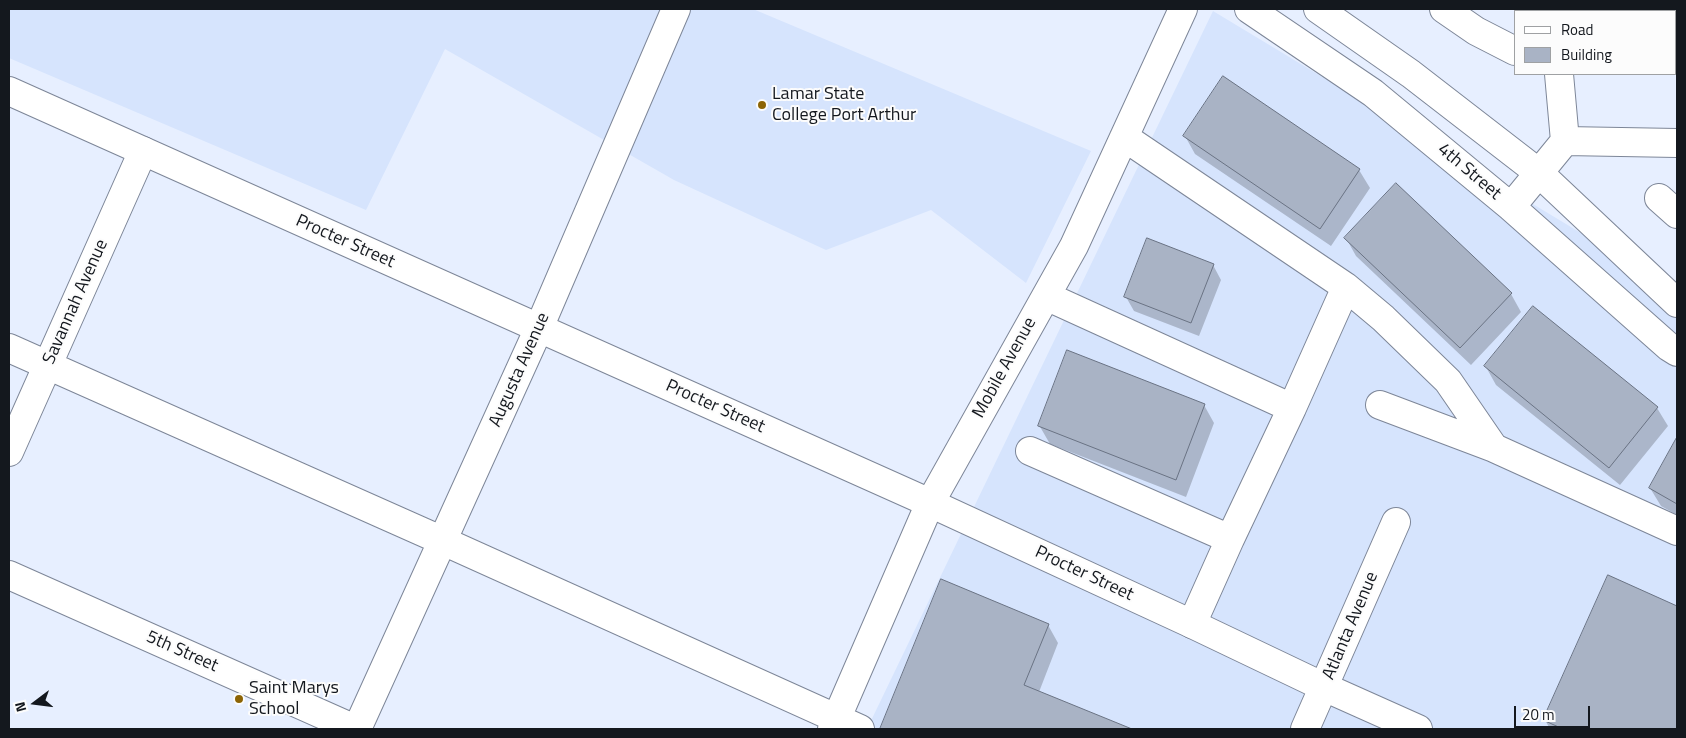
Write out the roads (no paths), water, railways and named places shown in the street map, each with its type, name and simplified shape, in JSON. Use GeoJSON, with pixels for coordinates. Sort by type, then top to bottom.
{"type":"FeatureCollection","features":[{"type":"Feature","properties":{"kind":"street","name":"Augusta Avenue"},"geometry":{"type":"LineString","coordinates":[[356,729],[539,328],[676,9]]}},
{"type":"Feature","properties":{"kind":"street","name":"Mobile Avenue"},"geometry":{"type":"LineString","coordinates":[[842,726],[930,503],[1074,246],[1182,9]]}},
{"type":"Feature","properties":{"kind":"street","name":"4th Street"},"geometry":{"type":"LineString","coordinates":[[1249,9],[1373,93],[1511,207],[1677,352]]}},
{"type":"Feature","properties":{"kind":"street"},"geometry":{"type":"LineString","coordinates":[[1318,9],[1411,74],[1539,173],[1677,303]]}},
{"type":"Feature","properties":{"kind":"street"},"geometry":{"type":"LineString","coordinates":[[1444,9],[1476,31],[1514,50]]}},
{"type":"Feature","properties":{"kind":"street"},"geometry":{"type":"LineString","coordinates":[[1511,207],[1565,141],[1558,75]]}},
{"type":"Feature","properties":{"kind":"street","name":"Procter Street"},"geometry":{"type":"LineString","coordinates":[[9,91],[930,503],[1418,729]]}},
{"type":"Feature","properties":{"kind":"street"},"geometry":{"type":"LineString","coordinates":[[1124,137],[1346,287],[1383,318],[1448,381],[1494,448]]}},
{"type":"Feature","properties":{"kind":"street"},"geometry":{"type":"LineString","coordinates":[[1565,141],[1677,143]]}},
{"type":"Feature","properties":{"kind":"street","name":"Savannah Avenue"},"geometry":{"type":"LineString","coordinates":[[9,452],[143,151]]}},
{"type":"Feature","properties":{"kind":"street"},"geometry":{"type":"LineString","coordinates":[[1192,624],[1346,287]]}},
{"type":"Feature","properties":{"kind":"street"},"geometry":{"type":"LineString","coordinates":[[1046,296],[1292,408]]}},
{"type":"Feature","properties":{"kind":"street"},"geometry":{"type":"LineString","coordinates":[[9,348],[443,541],[842,726]]}},
{"type":"Feature","properties":{"kind":"street"},"geometry":{"type":"LineString","coordinates":[[1380,405],[1494,448],[1677,531]]}},
{"type":"Feature","properties":{"kind":"street"},"geometry":{"type":"LineString","coordinates":[[1030,451],[1230,539]]}},
{"type":"Feature","properties":{"kind":"street","name":"Atlanta Avenue"},"geometry":{"type":"LineString","coordinates":[[1305,729],[1396,522]]}},
{"type":"Feature","properties":{"kind":"street","name":"5th Street"},"geometry":{"type":"LineString","coordinates":[[9,575],[356,729]]}},
{"type":"Feature","properties":{"kind":"place","name":"Lamar State College Port Arthur"},"geometry":{"type":"Point","coordinates":[762,105]}},
{"type":"Feature","properties":{"kind":"place","name":"Saint Marys School"},"geometry":{"type":"Point","coordinates":[239,699]}}]}
